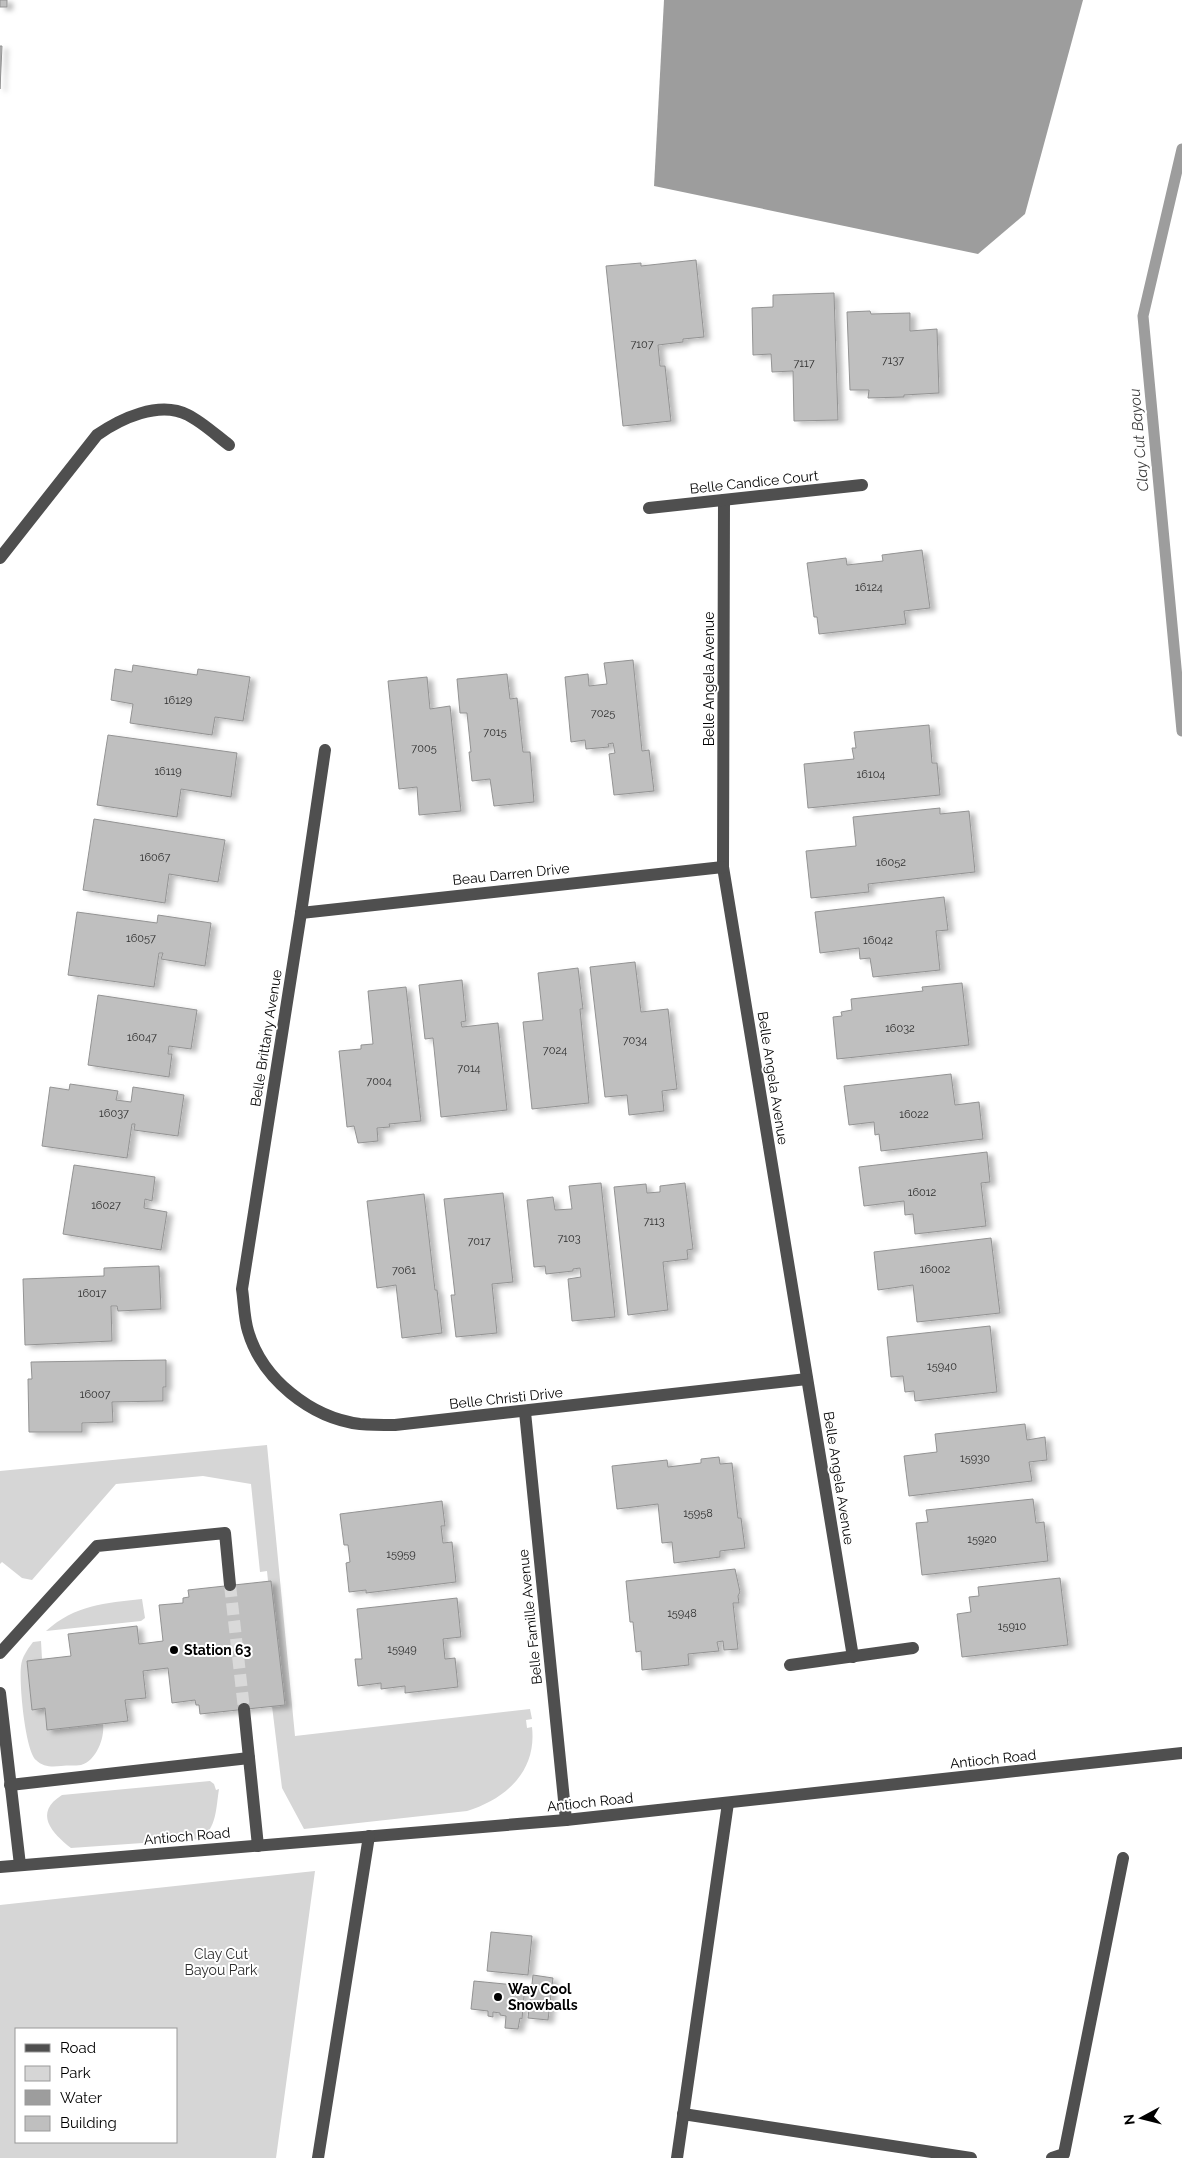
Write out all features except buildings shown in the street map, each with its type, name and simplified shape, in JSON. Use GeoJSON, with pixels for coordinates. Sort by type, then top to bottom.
{"type":"FeatureCollection","features":[{"type":"Feature","properties":{"kind":"street"},"geometry":{"type":"LineString","coordinates":[[0,558],[97,435],[117,421],[142,412],[164,410],[187,414],[229,445]]}},
{"type":"Feature","properties":{"kind":"street","name":"Belle Candice Court"},"geometry":{"type":"LineString","coordinates":[[648,508],[862,486]]}},
{"type":"Feature","properties":{"kind":"street","name":"Belle Angela Avenue"},"geometry":{"type":"LineString","coordinates":[[724,500],[723,867],[853,1657]]}},
{"type":"Feature","properties":{"kind":"street","name":"Belle Brittany Avenue"},"geometry":{"type":"LineString","coordinates":[[248,1331],[242,1289],[325,750]]}},
{"type":"Feature","properties":{"kind":"street","name":"Beau Darren Drive"},"geometry":{"type":"LineString","coordinates":[[301,913],[723,867]]}},
{"type":"Feature","properties":{"kind":"street","name":"Belle Christi Drive"},"geometry":{"type":"LineString","coordinates":[[248,1331],[265,1368],[298,1399],[328,1416],[359,1424],[395,1425],[525,1412],[807,1379]]}},
{"type":"Feature","properties":{"kind":"street","name":"Belle Famille Avenue"},"geometry":{"type":"LineString","coordinates":[[525,1412],[566,1820]]}},
{"type":"Feature","properties":{"kind":"street"},"geometry":{"type":"LineString","coordinates":[[0,1653],[97,1546],[225,1533],[230,1585]]}},
{"type":"Feature","properties":{"kind":"street"},"geometry":{"type":"LineString","coordinates":[[790,1665],[913,1648]]}},
{"type":"Feature","properties":{"kind":"street"},"geometry":{"type":"LineString","coordinates":[[0,1692],[20,1865]]}},
{"type":"Feature","properties":{"kind":"street"},"geometry":{"type":"LineString","coordinates":[[244,1709],[258,1846]]}},
{"type":"Feature","properties":{"kind":"street","name":"Antioch Road"},"geometry":{"type":"LineString","coordinates":[[0,1867],[566,1820],[1182,1754]]}},
{"type":"Feature","properties":{"kind":"street"},"geometry":{"type":"LineString","coordinates":[[10,1785],[249,1758]]}},
{"type":"Feature","properties":{"kind":"street"},"geometry":{"type":"LineString","coordinates":[[676,2158],[728,1803]]}},
{"type":"Feature","properties":{"kind":"street"},"geometry":{"type":"LineString","coordinates":[[318,2158],[369,1836]]}},
{"type":"Feature","properties":{"kind":"street"},"geometry":{"type":"LineString","coordinates":[[1052,2158],[1064,2154],[1123,1858]]}},
{"type":"Feature","properties":{"kind":"street"},"geometry":{"type":"LineString","coordinates":[[683,2114],[971,2158]]}},
{"type":"Feature","properties":{"kind":"green space"},"geometry":{"type":"Polygon","coordinates":[[[267,1445],[295,1736],[530,1709],[532,1719],[526,1720],[527,1728],[532,1727],[532,1743],[524,1770],[506,1791],[494,1799],[467,1811],[304,1829],[282,1788],[272,1706],[285,1705],[271,1581],[268,1581],[267,1571],[260,1572],[251,1484],[203,1476],[116,1484],[32,1580],[22,1578],[2,1562],[0,1564],[0,1471],[267,1445]]]}},
{"type":"Feature","properties":{"kind":"green space"},"geometry":{"type":"Polygon","coordinates":[[[142,1599],[145,1618],[141,1621],[46,1631],[68,1616],[91,1607],[142,1599]]]}},
{"type":"Feature","properties":{"kind":"green space"},"geometry":{"type":"Polygon","coordinates":[[[41,1641],[42,1659],[27,1661],[32,1710],[45,1708],[48,1730],[103,1724],[103,1736],[95,1754],[86,1763],[81,1765],[48,1766],[36,1760],[32,1754],[26,1730],[22,1700],[21,1666],[33,1642],[41,1641]]]}},
{"type":"Feature","properties":{"kind":"green space"},"geometry":{"type":"Polygon","coordinates":[[[210,1781],[214,1784],[216,1790],[219,1789],[216,1810],[210,1830],[200,1839],[71,1848],[52,1829],[47,1816],[48,1809],[53,1802],[62,1795],[210,1781]]]}},
{"type":"Feature","properties":{"kind":"green space","name":"Clay Cut Bayou Park"},"geometry":{"type":"Polygon","coordinates":[[[315,1871],[276,2158],[0,2158],[0,1905],[315,1871]]]}},
{"type":"Feature","properties":{"kind":"water"},"geometry":{"type":"Polygon","coordinates":[[[664,0],[1083,0],[1025,214],[978,254],[654,186],[664,0]]]}},
{"type":"Feature","properties":{"kind":"waterway","name":"Clay Cut Bayou"},"geometry":{"type":"LineString","coordinates":[[1182,149],[1143,316],[1182,731]]}},
{"type":"Feature","properties":{"kind":"tunnel"},"geometry":{"type":"LineString","coordinates":[[230,1585],[244,1709]]}},
{"type":"Feature","properties":{"kind":"place","name":"Station 63"},"geometry":{"type":"Point","coordinates":[174,1650]}},
{"type":"Feature","properties":{"kind":"place","name":"Way Cool Snowballs"},"geometry":{"type":"Point","coordinates":[498,1997]}}]}
